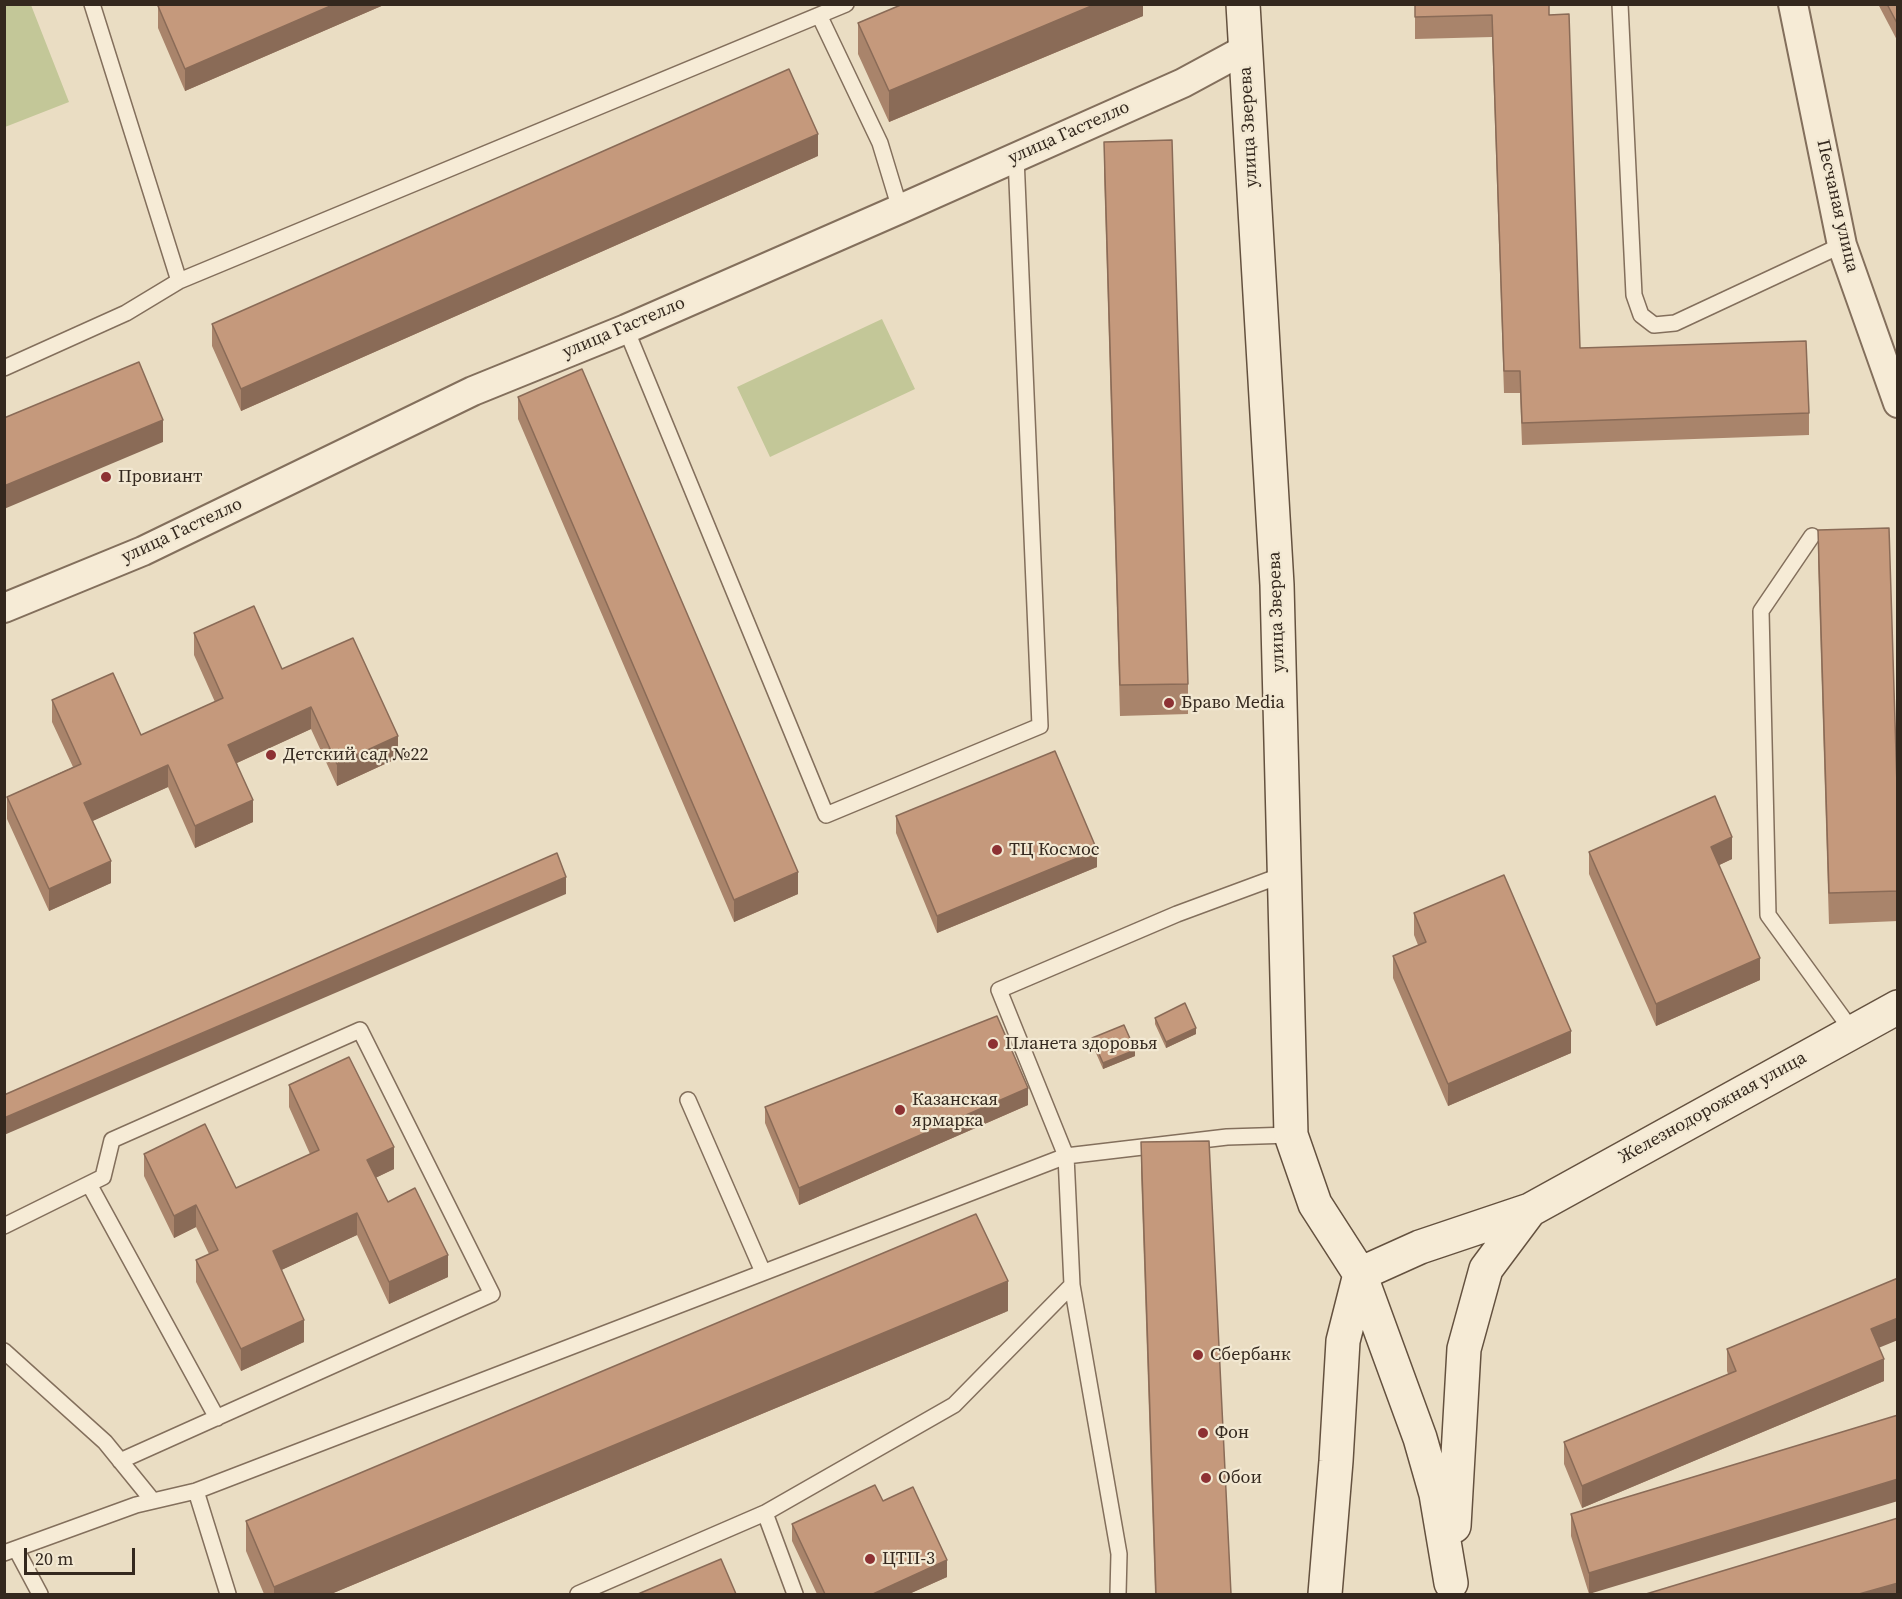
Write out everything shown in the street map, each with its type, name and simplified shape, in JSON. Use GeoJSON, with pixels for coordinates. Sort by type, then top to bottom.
{"type":"FeatureCollection","features":[{"type":"Feature","properties":{"kind":"main road","name":"улица Зверева"},"geometry":{"type":"LineString","coordinates":[[1243,4],[1277,585],[1291,1135],[1315,1204],[1360,1274],[1420,1438],[1436,1494],[1450,1589]]}},
{"type":"Feature","properties":{"kind":"main road","name":"Железнодорожная улица"},"geometry":{"type":"LineString","coordinates":[[1530,1210],[1898,1007]]}},
{"type":"Feature","properties":{"kind":"main road"},"geometry":{"type":"LineString","coordinates":[[1325,1594],[1344,1341],[1360,1274],[1420,1248],[1530,1210]]}},
{"type":"Feature","properties":{"kind":"main road"},"geometry":{"type":"LineString","coordinates":[[1450,1589],[1464,1349],[1486,1269],[1530,1210]]}},
{"type":"Feature","properties":{"kind":"street","name":"Песчаная улица"},"geometry":{"type":"LineString","coordinates":[[1793,4],[1842,245],[1898,403]]}},
{"type":"Feature","properties":{"kind":"street","name":"улица Гастелло"},"geometry":{"type":"LineString","coordinates":[[4,608],[142,551],[473,391],[626,329],[900,209],[1183,83],[1245,50]]}},
{"type":"Feature","properties":{"kind":"lane"},"geometry":{"type":"LineString","coordinates":[[92,4],[179,281]]}},
{"type":"Feature","properties":{"kind":"lane"},"geometry":{"type":"LineString","coordinates":[[4,368],[126,313],[179,281],[820,17],[846,4]]}},
{"type":"Feature","properties":{"kind":"lane"},"geometry":{"type":"LineString","coordinates":[[1620,4],[1634,295],[1641,315],[1654,325],[1675,323],[1842,245]]}},
{"type":"Feature","properties":{"kind":"lane"},"geometry":{"type":"LineString","coordinates":[[820,17],[880,143],[900,209]]}},
{"type":"Feature","properties":{"kind":"lane"},"geometry":{"type":"LineString","coordinates":[[626,329],[826,815],[1040,726],[1016,157]]}},
{"type":"Feature","properties":{"kind":"lane"},"geometry":{"type":"LineString","coordinates":[[1812,536],[1761,611],[1768,915],[1853,1032]]}},
{"type":"Feature","properties":{"kind":"lane"},"geometry":{"type":"LineString","coordinates":[[1118,1594],[1119,1554],[1072,1285],[1066,1156],[999,990],[1177,914],[1285,874]]}},
{"type":"Feature","properties":{"kind":"lane"},"geometry":{"type":"LineString","coordinates":[[4,1226],[103,1178],[112,1140],[360,1030],[492,1294],[120,1461]]}},
{"type":"Feature","properties":{"kind":"lane"},"geometry":{"type":"LineString","coordinates":[[688,1100],[763,1272]]}},
{"type":"Feature","properties":{"kind":"lane"},"geometry":{"type":"LineString","coordinates":[[39,1594],[10,1551],[136,1505],[196,1491],[1066,1156],[1227,1137],[1291,1135]]}},
{"type":"Feature","properties":{"kind":"lane"},"geometry":{"type":"LineString","coordinates":[[89,1184],[217,1418]]}},
{"type":"Feature","properties":{"kind":"lane"},"geometry":{"type":"LineString","coordinates":[[578,1594],[765,1514],[954,1405],[1072,1285]]}},
{"type":"Feature","properties":{"kind":"lane"},"geometry":{"type":"LineString","coordinates":[[4,1351],[105,1442],[153,1501]]}},
{"type":"Feature","properties":{"kind":"lane"},"geometry":{"type":"LineString","coordinates":[[196,1491],[228,1594]]}},
{"type":"Feature","properties":{"kind":"lane"},"geometry":{"type":"LineString","coordinates":[[765,1514],[795,1594]]}},
{"type":"Feature","properties":{"kind":"green space"},"geometry":{"type":"Polygon","coordinates":[[[5,4],[31,5],[69,102],[5,127],[5,4]]]}},
{"type":"Feature","properties":{"kind":"green space"},"geometry":{"type":"Polygon","coordinates":[[[882,319],[915,389],[770,457],[737,387],[882,319]]]}},
{"type":"Feature","properties":{"kind":"building"},"geometry":{"type":"Polygon","coordinates":[[[162,4],[335,4],[185,69],[158,6],[162,4]]]}},
{"type":"Feature","properties":{"kind":"building"},"geometry":{"type":"Polygon","coordinates":[[[903,4],[1096,4],[889,91],[858,23],[903,4]]]}},
{"type":"Feature","properties":{"kind":"building"},"geometry":{"type":"Polygon","coordinates":[[[1415,4],[1549,4],[1549,15],[1569,14],[1580,348],[1806,341],[1809,413],[1522,423],[1520,371],[1504,371],[1492,15],[1415,17],[1415,4]]]}},
{"type":"Feature","properties":{"kind":"building"},"geometry":{"type":"Polygon","coordinates":[[[1887,4],[1898,4],[1898,25],[1887,4]]]}},
{"type":"Feature","properties":{"kind":"building"},"geometry":{"type":"Polygon","coordinates":[[[789,69],[818,134],[241,389],[212,324],[789,69]]]}},
{"type":"Feature","properties":{"kind":"building"},"geometry":{"type":"Polygon","coordinates":[[[1172,140],[1188,684],[1120,685],[1104,142],[1172,140]]]}},
{"type":"Feature","properties":{"kind":"building"},"geometry":{"type":"Polygon","coordinates":[[[139,362],[163,420],[4,486],[4,418],[139,362]]]}},
{"type":"Feature","properties":{"kind":"building"},"geometry":{"type":"Polygon","coordinates":[[[582,369],[798,872],[734,900],[518,397],[582,369]]]}},
{"type":"Feature","properties":{"kind":"building"},"geometry":{"type":"Polygon","coordinates":[[[1889,528],[1898,818],[1898,891],[1829,893],[1818,530],[1889,528]]]}},
{"type":"Feature","properties":{"kind":"building"},"geometry":{"type":"Polygon","coordinates":[[[254,606],[282,669],[353,638],[398,736],[337,764],[311,707],[228,745],[253,800],[195,826],[168,765],[84,803],[111,861],[49,889],[7,797],[81,764],[52,700],[113,673],[141,735],[223,698],[194,633],[254,606]]]}},
{"type":"Feature","properties":{"kind":"building","name":"ТЦ Космос"},"geometry":{"type":"Polygon","coordinates":[[[1055,751],[1097,850],[937,916],[896,816],[1055,751]]]}},
{"type":"Feature","properties":{"kind":"building"},"geometry":{"type":"Polygon","coordinates":[[[1715,796],[1732,837],[1711,847],[1760,958],[1656,1004],[1589,852],[1715,796]]]}},
{"type":"Feature","properties":{"kind":"building"},"geometry":{"type":"Polygon","coordinates":[[[557,853],[566,877],[4,1118],[4,1095],[557,853]]]}},
{"type":"Feature","properties":{"kind":"building"},"geometry":{"type":"Polygon","coordinates":[[[1504,875],[1571,1031],[1448,1084],[1393,956],[1426,942],[1414,913],[1504,875]]]}},
{"type":"Feature","properties":{"kind":"building"},"geometry":{"type":"Polygon","coordinates":[[[1185,1003],[1196,1028],[1166,1042],[1155,1018],[1185,1003]]]}},
{"type":"Feature","properties":{"kind":"building"},"geometry":{"type":"Polygon","coordinates":[[[997,1016],[1028,1088],[799,1188],[765,1107],[997,1016]]]}},
{"type":"Feature","properties":{"kind":"building"},"geometry":{"type":"Polygon","coordinates":[[[1124,1025],[1135,1050],[1103,1063],[1092,1038],[1124,1025]]]}},
{"type":"Feature","properties":{"kind":"building"},"geometry":{"type":"Polygon","coordinates":[[[349,1057],[394,1147],[367,1160],[388,1202],[415,1188],[448,1255],[389,1282],[357,1213],[273,1251],[304,1320],[241,1349],[196,1260],[218,1250],[196,1205],[174,1216],[144,1154],[205,1124],[236,1188],[319,1150],[289,1085],[349,1057]]]}},
{"type":"Feature","properties":{"kind":"building"},"geometry":{"type":"Polygon","coordinates":[[[1209,1141],[1231,1594],[1156,1594],[1141,1142],[1209,1141]]]}},
{"type":"Feature","properties":{"kind":"building"},"geometry":{"type":"Polygon","coordinates":[[[976,1214],[1008,1281],[274,1587],[246,1521],[976,1214]]]}},
{"type":"Feature","properties":{"kind":"building"},"geometry":{"type":"Polygon","coordinates":[[[1898,1278],[1898,1318],[1871,1329],[1884,1359],[1582,1486],[1564,1442],[1736,1371],[1727,1349],[1898,1278]]]}},
{"type":"Feature","properties":{"kind":"building"},"geometry":{"type":"Polygon","coordinates":[[[1898,1415],[1898,1479],[1589,1573],[1571,1514],[1898,1415]]]}},
{"type":"Feature","properties":{"kind":"building","name":"ЦТП-3"},"geometry":{"type":"Polygon","coordinates":[[[875,1485],[883,1501],[913,1487],[947,1560],[873,1594],[825,1594],[792,1524],[875,1485]]]}},
{"type":"Feature","properties":{"kind":"building"},"geometry":{"type":"Polygon","coordinates":[[[1898,1518],[1898,1583],[1859,1594],[1646,1594],[1898,1518]]]}},
{"type":"Feature","properties":{"kind":"building"},"geometry":{"type":"Polygon","coordinates":[[[721,1559],[736,1594],[638,1594],[721,1559]]]}},
{"type":"Feature","properties":{"kind":"place","name":"Провиант"},"geometry":{"type":"Point","coordinates":[106,477]}},
{"type":"Feature","properties":{"kind":"place","name":"Браво Media"},"geometry":{"type":"Point","coordinates":[1169,703]}},
{"type":"Feature","properties":{"kind":"place","name":"Детский сад №22"},"geometry":{"type":"Point","coordinates":[271,755]}},
{"type":"Feature","properties":{"kind":"place","name":"ТЦ Космос"},"geometry":{"type":"Point","coordinates":[997,850]}},
{"type":"Feature","properties":{"kind":"place","name":"Планета здоровья"},"geometry":{"type":"Point","coordinates":[993,1044]}},
{"type":"Feature","properties":{"kind":"place","name":"Казанская ярмарка"},"geometry":{"type":"Point","coordinates":[900,1110]}},
{"type":"Feature","properties":{"kind":"place","name":"Сбербанк"},"geometry":{"type":"Point","coordinates":[1198,1355]}},
{"type":"Feature","properties":{"kind":"place","name":"Фон"},"geometry":{"type":"Point","coordinates":[1203,1433]}},
{"type":"Feature","properties":{"kind":"place","name":"Обои"},"geometry":{"type":"Point","coordinates":[1206,1478]}},
{"type":"Feature","properties":{"kind":"place","name":"ЦТП-3"},"geometry":{"type":"Point","coordinates":[870,1559]}}]}
